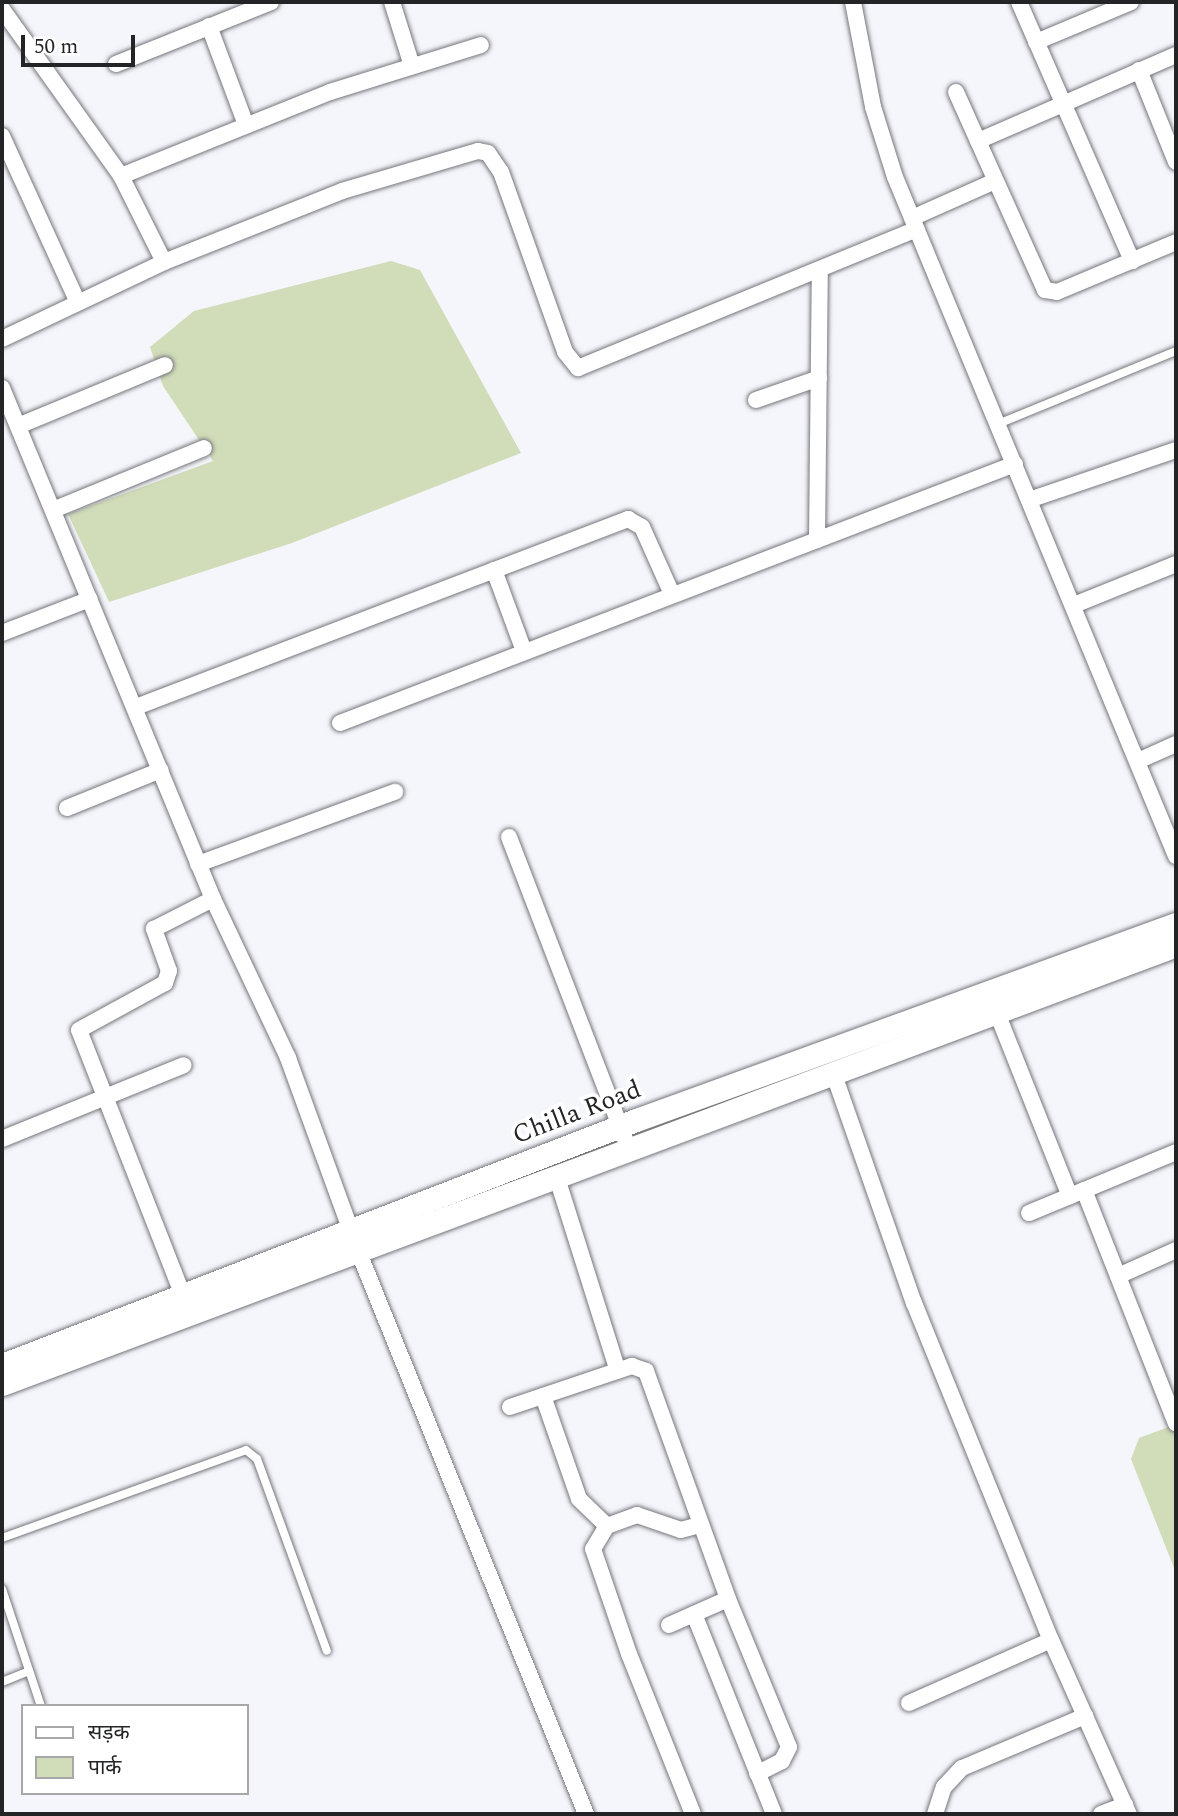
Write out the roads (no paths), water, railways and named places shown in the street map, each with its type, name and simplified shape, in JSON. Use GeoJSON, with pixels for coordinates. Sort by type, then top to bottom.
{"type":"FeatureCollection","features":[{"type":"Feature","properties":{"kind":"main road","name":"Chilla Road"},"geometry":{"type":"LineString","coordinates":[[2,1384],[620,1127],[1176,924]]}},
{"type":"Feature","properties":{"kind":"main road","name":"Chilla Road"},"geometry":{"type":"LineString","coordinates":[[2,1365],[182,1293],[556,1178],[1176,945]]}},
{"type":"Feature","properties":{"kind":"street"},"geometry":{"type":"LineString","coordinates":[[117,64],[271,2]]}},
{"type":"Feature","properties":{"kind":"street"},"geometry":{"type":"LineString","coordinates":[[392,2],[412,66]]}},
{"type":"Feature","properties":{"kind":"street"},"geometry":{"type":"LineString","coordinates":[[853,2],[873,107],[915,224],[1140,760],[1176,856]]}},
{"type":"Feature","properties":{"kind":"street"},"geometry":{"type":"LineString","coordinates":[[1019,2],[1132,261]]}},
{"type":"Feature","properties":{"kind":"street"},"geometry":{"type":"LineString","coordinates":[[1036,42],[1131,2]]}},
{"type":"Feature","properties":{"kind":"street"},"geometry":{"type":"LineString","coordinates":[[2,9],[121,176],[164,262]]}},
{"type":"Feature","properties":{"kind":"street"},"geometry":{"type":"LineString","coordinates":[[209,26],[246,125]]}},
{"type":"Feature","properties":{"kind":"street"},"geometry":{"type":"LineString","coordinates":[[121,176],[246,125],[412,66],[481,45]]}},
{"type":"Feature","properties":{"kind":"street"},"geometry":{"type":"LineString","coordinates":[[978,141],[1176,55]]}},
{"type":"Feature","properties":{"kind":"street"},"geometry":{"type":"LineString","coordinates":[[1139,70],[1176,162]]}},
{"type":"Feature","properties":{"kind":"street"},"geometry":{"type":"LineString","coordinates":[[956,92],[1045,290],[1057,292],[1176,242]]}},
{"type":"Feature","properties":{"kind":"street"},"geometry":{"type":"LineString","coordinates":[[2,136],[78,303]]}},
{"type":"Feature","properties":{"kind":"street"},"geometry":{"type":"LineString","coordinates":[[2,339],[164,262],[342,191],[478,151],[488,153],[501,172],[565,352],[578,368],[820,271],[995,181]]}},
{"type":"Feature","properties":{"kind":"street"},"geometry":{"type":"LineString","coordinates":[[817,540],[820,271]]}},
{"type":"Feature","properties":{"kind":"street"},"geometry":{"type":"LineString","coordinates":[[18,426],[165,365]]}},
{"type":"Feature","properties":{"kind":"street"},"geometry":{"type":"LineString","coordinates":[[757,400],[819,378]]}},
{"type":"Feature","properties":{"kind":"street"},"geometry":{"type":"LineString","coordinates":[[2,388],[136,707],[198,864],[288,1058],[354,1238],[586,1814]]}},
{"type":"Feature","properties":{"kind":"street"},"geometry":{"type":"LineString","coordinates":[[53,510],[204,448]]}},
{"type":"Feature","properties":{"kind":"street"},"geometry":{"type":"LineString","coordinates":[[1029,500],[1176,450]]}},
{"type":"Feature","properties":{"kind":"street"},"geometry":{"type":"LineString","coordinates":[[340,723],[1014,464]]}},
{"type":"Feature","properties":{"kind":"street"},"geometry":{"type":"LineString","coordinates":[[136,707],[628,519],[636,520],[672,594]]}},
{"type":"Feature","properties":{"kind":"street"},"geometry":{"type":"LineString","coordinates":[[1074,605],[1176,564]]}},
{"type":"Feature","properties":{"kind":"street"},"geometry":{"type":"LineString","coordinates":[[494,570],[524,651]]}},
{"type":"Feature","properties":{"kind":"street"},"geometry":{"type":"LineString","coordinates":[[2,633],[90,599]]}},
{"type":"Feature","properties":{"kind":"street"},"geometry":{"type":"LineString","coordinates":[[1140,760],[1176,744]]}},
{"type":"Feature","properties":{"kind":"street"},"geometry":{"type":"LineString","coordinates":[[67,808],[161,770]]}},
{"type":"Feature","properties":{"kind":"street"},"geometry":{"type":"LineString","coordinates":[[198,864],[395,792]]}},
{"type":"Feature","properties":{"kind":"street"},"geometry":{"type":"LineString","coordinates":[[509,837],[629,1150]]}},
{"type":"Feature","properties":{"kind":"street"},"geometry":{"type":"LineString","coordinates":[[182,1293],[102,1098],[79,1030],[165,983],[169,971],[154,929],[213,899]]}},
{"type":"Feature","properties":{"kind":"street"},"geometry":{"type":"LineString","coordinates":[[997,1013],[1077,1193],[1118,1276],[1176,1423]]}},
{"type":"Feature","properties":{"kind":"street"},"geometry":{"type":"LineString","coordinates":[[2,1139],[184,1065]]}},
{"type":"Feature","properties":{"kind":"street"},"geometry":{"type":"LineString","coordinates":[[834,1072],[914,1303],[1051,1640],[1127,1810],[1101,1814]]}},
{"type":"Feature","properties":{"kind":"street"},"geometry":{"type":"LineString","coordinates":[[1029,1213],[1176,1152]]}},
{"type":"Feature","properties":{"kind":"street"},"geometry":{"type":"LineString","coordinates":[[556,1178],[618,1371]]}},
{"type":"Feature","properties":{"kind":"street"},"geometry":{"type":"LineString","coordinates":[[1118,1276],[1176,1250]]}},
{"type":"Feature","properties":{"kind":"street"},"geometry":{"type":"LineString","coordinates":[[510,1406],[637,1365],[646,1371],[728,1599],[789,1747],[782,1761],[757,1774]]}},
{"type":"Feature","properties":{"kind":"street"},"geometry":{"type":"LineString","coordinates":[[543,1396],[579,1499],[607,1526]]}},
{"type":"Feature","properties":{"kind":"street"},"geometry":{"type":"LineString","coordinates":[[693,1814],[595,1560],[596,1539],[607,1526],[637,1515],[681,1530],[700,1525]]}},
{"type":"Feature","properties":{"kind":"street"},"geometry":{"type":"LineString","coordinates":[[669,1625],[728,1599]]}},
{"type":"Feature","properties":{"kind":"street"},"geometry":{"type":"LineString","coordinates":[[694,1614],[774,1814]]}},
{"type":"Feature","properties":{"kind":"street"},"geometry":{"type":"LineString","coordinates":[[909,1703],[1051,1640]]}},
{"type":"Feature","properties":{"kind":"street"},"geometry":{"type":"LineString","coordinates":[[935,1814],[944,1787],[962,1768],[1085,1716]]}},
{"type":"Feature","properties":{"kind":"lane"},"geometry":{"type":"LineString","coordinates":[[998,424],[1176,351]]}},
{"type":"Feature","properties":{"kind":"lane"},"geometry":{"type":"LineString","coordinates":[[2,1538],[246,1450],[257,1460],[327,1651]]}},
{"type":"Feature","properties":{"kind":"lane"},"geometry":{"type":"LineString","coordinates":[[2,1589],[40,1704]]}},
{"type":"Feature","properties":{"kind":"lane"},"geometry":{"type":"LineString","coordinates":[[2,1682],[29,1671]]}}]}
